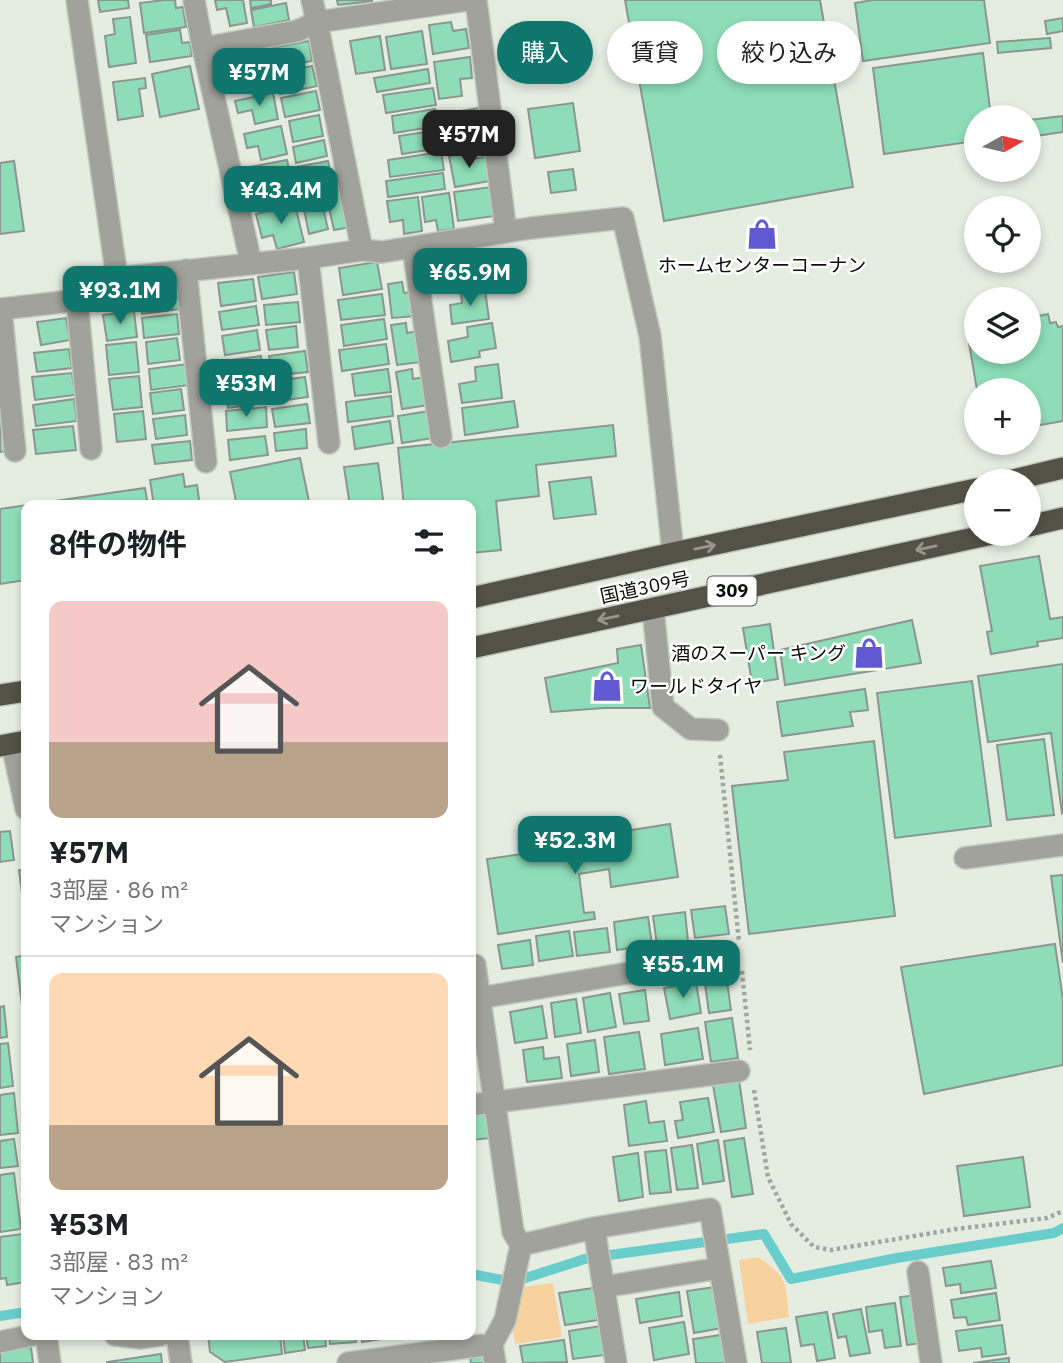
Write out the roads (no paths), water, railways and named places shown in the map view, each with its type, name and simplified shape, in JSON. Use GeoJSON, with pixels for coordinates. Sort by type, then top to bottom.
{"type":"FeatureCollection","features":[{"type":"Feature","properties":{"kind":"highway"},"geometry":{"type":"LineString","coordinates":[[1041,473],[1063,468]]}},
{"type":"Feature","properties":{"kind":"highway","name":"国道309号"},"geometry":{"type":"LineString","coordinates":[[476,597],[964,492]]}},
{"type":"Feature","properties":{"kind":"highway"},"geometry":{"type":"LineString","coordinates":[[1041,523],[1063,518]]}},
{"type":"Feature","properties":{"kind":"highway","name":"国道309号"},"geometry":{"type":"LineString","coordinates":[[476,647],[964,540]]}},
{"type":"Feature","properties":{"kind":"highway"},"geometry":{"type":"LineString","coordinates":[[0,695],[21,692]]}},
{"type":"Feature","properties":{"kind":"street"},"geometry":{"type":"LineString","coordinates":[[15,452],[5,408],[1,309],[107,297],[117,278],[78,0]]}},
{"type":"Feature","properties":{"kind":"street"},"geometry":{"type":"LineString","coordinates":[[194,0],[251,263]]}},
{"type":"Feature","properties":{"kind":"street"},"geometry":{"type":"LineString","coordinates":[[312,0],[362,250]]}},
{"type":"Feature","properties":{"kind":"street"},"geometry":{"type":"LineString","coordinates":[[203,48],[298,31],[317,22],[468,0]]}},
{"type":"Feature","properties":{"kind":"street"},"geometry":{"type":"LineString","coordinates":[[476,0],[506,232]]}},
{"type":"Feature","properties":{"kind":"street"},"geometry":{"type":"LineString","coordinates":[[117,278],[362,250],[382,252],[506,232],[623,218],[650,335],[673,553]]}},
{"type":"Feature","properties":{"kind":"street"},"geometry":{"type":"LineString","coordinates":[[413,248],[441,437]]}},
{"type":"Feature","properties":{"kind":"street"},"geometry":{"type":"LineString","coordinates":[[308,258],[329,443]]}},
{"type":"Feature","properties":{"kind":"street"},"geometry":{"type":"LineString","coordinates":[[186,270],[206,462]]}},
{"type":"Feature","properties":{"kind":"street"},"geometry":{"type":"LineString","coordinates":[[77,300],[91,449]]}},
{"type":"Feature","properties":{"kind":"street"},"geometry":{"type":"LineString","coordinates":[[653,608],[663,707],[691,729],[718,730]]}},
{"type":"Feature","properties":{"kind":"street"},"geometry":{"type":"LineString","coordinates":[[13,744],[21,784]]}},
{"type":"Feature","properties":{"kind":"street"},"geometry":{"type":"LineString","coordinates":[[965,858],[1063,845]]}},
{"type":"Feature","properties":{"kind":"street"},"geometry":{"type":"LineString","coordinates":[[479,999],[719,958]]}},
{"type":"Feature","properties":{"kind":"street"},"geometry":{"type":"LineString","coordinates":[[348,1363],[494,1354],[505,1320],[519,1253],[513,1232],[476,974]]}},
{"type":"Feature","properties":{"kind":"street"},"geometry":{"type":"LineString","coordinates":[[476,1104],[748,1070]]}},
{"type":"Feature","properties":{"kind":"street"},"geometry":{"type":"LineString","coordinates":[[519,1253],[594,1232],[710,1209],[736,1363]]}},
{"type":"Feature","properties":{"kind":"street"},"geometry":{"type":"LineString","coordinates":[[594,1232],[616,1363]]}},
{"type":"Feature","properties":{"kind":"street"},"geometry":{"type":"LineString","coordinates":[[603,1282],[719,1265]]}},
{"type":"Feature","properties":{"kind":"street"},"geometry":{"type":"LineString","coordinates":[[918,1272],[926,1362]]}},
{"type":"Feature","properties":{"kind":"street"},"geometry":{"type":"LineString","coordinates":[[0,1342],[21,1338]]}},
{"type":"Feature","properties":{"kind":"street"},"geometry":{"type":"LineString","coordinates":[[47,1340],[50,1363]]}},
{"type":"Feature","properties":{"kind":"street"},"geometry":{"type":"LineString","coordinates":[[178,1340],[181,1363]]}},
{"type":"Feature","properties":{"kind":"waterway"},"geometry":{"type":"LineString","coordinates":[[476,1275],[513,1282],[588,1258],[764,1234],[791,1279],[897,1258],[1054,1233],[1063,1228]]}},
{"type":"Feature","properties":{"kind":"waterway"},"geometry":{"type":"LineString","coordinates":[[0,1316],[21,1313]]}},
{"type":"Feature","properties":{"kind":"place","name":"ホームセンターコーナン"},"geometry":{"type":"Point","coordinates":[762,234]}},
{"type":"Feature","properties":{"kind":"place","name":"酒のスーパー キング"},"geometry":{"type":"Point","coordinates":[869,653]}},
{"type":"Feature","properties":{"kind":"place","name":"ワールドタイヤ"},"geometry":{"type":"Point","coordinates":[607,686]}}]}
